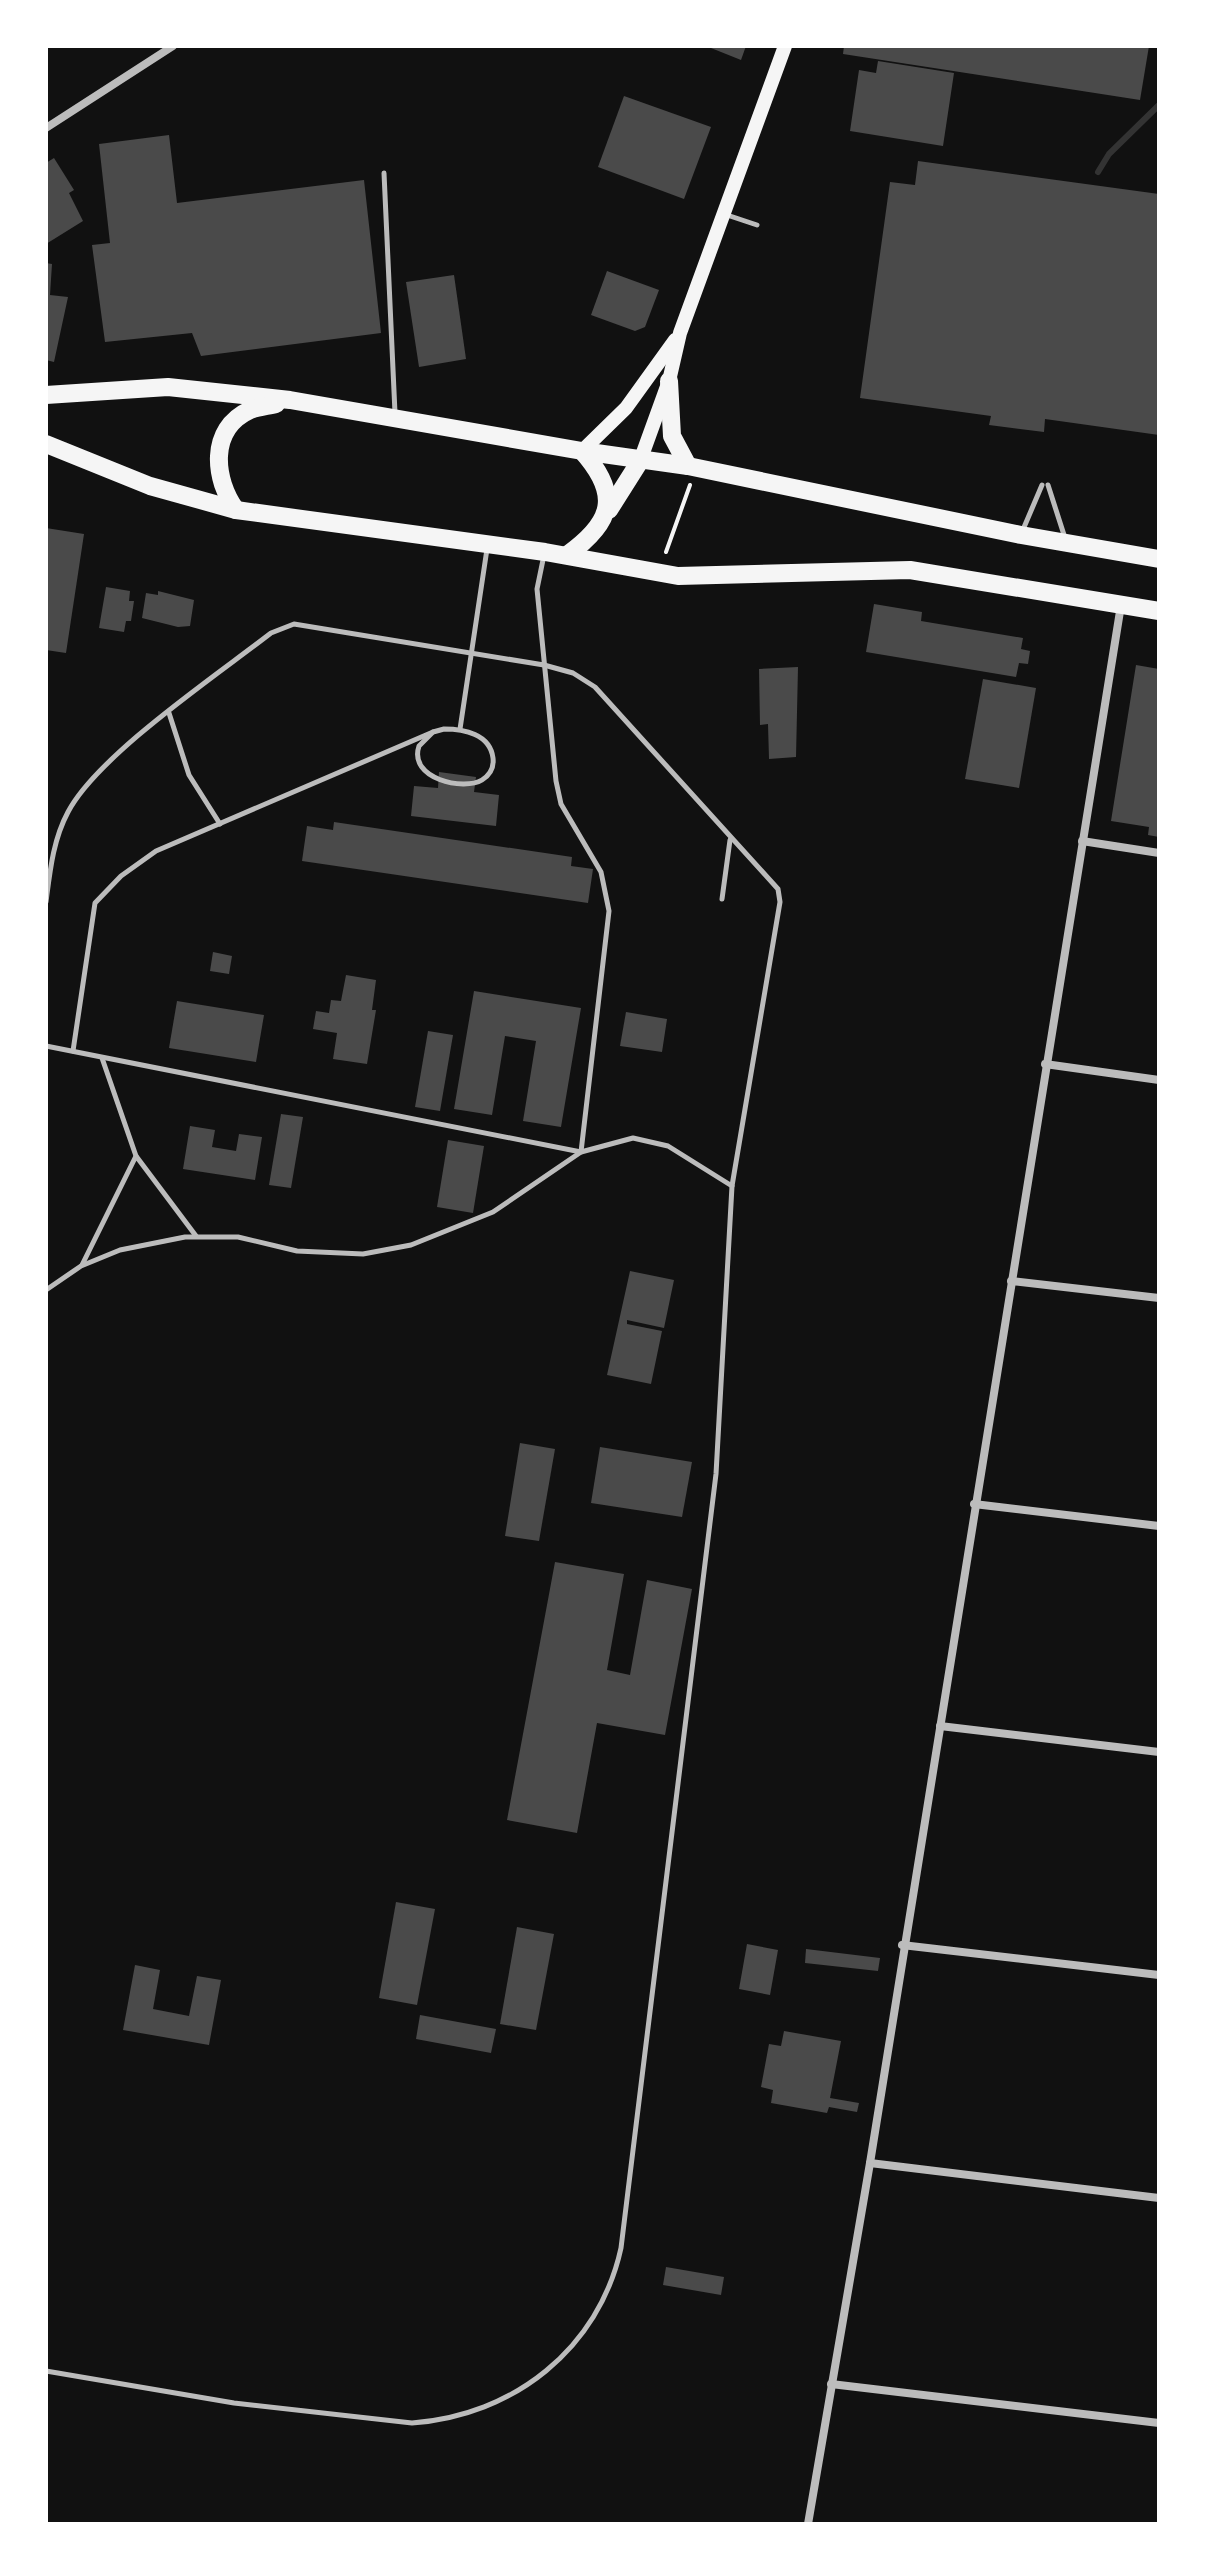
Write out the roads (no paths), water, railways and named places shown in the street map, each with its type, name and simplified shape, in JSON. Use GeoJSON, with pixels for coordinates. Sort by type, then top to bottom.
{"type":"FeatureCollection","features":[{"type":"Feature","properties":{"kind":"highway"},"geometry":{"type":"LineString","coordinates":[[669,381],[672,436],[690,472]]}},
{"type":"Feature","properties":{"kind":"highway"},"geometry":{"type":"LineString","coordinates":[[46,395],[168,387],[290,400],[640,461],[1159,559]]}},
{"type":"Feature","properties":{"kind":"highway"},"geometry":{"type":"LineString","coordinates":[[236,510],[223,492],[218,475],[219,449],[233,423],[249,410],[290,400]]}},
{"type":"Feature","properties":{"kind":"highway"},"geometry":{"type":"LineString","coordinates":[[46,444],[150,486],[236,510],[567,555],[678,576],[910,570],[1159,611]]}},
{"type":"Feature","properties":{"kind":"highway"},"geometry":{"type":"LineString","coordinates":[[582,451],[601,472],[608,490],[605,515]]}},
{"type":"Feature","properties":{"kind":"highway"},"geometry":{"type":"LineString","coordinates":[[567,555],[590,538],[640,461]]}},
{"type":"Feature","properties":{"kind":"main road"},"geometry":{"type":"LineString","coordinates":[[640,461],[669,381],[680,333],[785,46]]}},
{"type":"Feature","properties":{"kind":"main road"},"geometry":{"type":"LineString","coordinates":[[582,451],[626,408],[680,333]]}},
{"type":"Feature","properties":{"kind":"street"},"geometry":{"type":"LineString","coordinates":[[46,128],[173,46]]}},
{"type":"Feature","properties":{"kind":"street"},"geometry":{"type":"LineString","coordinates":[[808,2524],[870,2163],[902,1945],[1121,604]]}},
{"type":"Feature","properties":{"kind":"street"},"geometry":{"type":"LineString","coordinates":[[1082,841],[1159,853]]}},
{"type":"Feature","properties":{"kind":"street"},"geometry":{"type":"LineString","coordinates":[[1045,1064],[1159,1080]]}},
{"type":"Feature","properties":{"kind":"street"},"geometry":{"type":"LineString","coordinates":[[1011,1281],[1159,1298]]}},
{"type":"Feature","properties":{"kind":"street"},"geometry":{"type":"LineString","coordinates":[[974,1504],[1159,1526]]}},
{"type":"Feature","properties":{"kind":"street"},"geometry":{"type":"LineString","coordinates":[[940,1726],[1159,1752]]}},
{"type":"Feature","properties":{"kind":"street"},"geometry":{"type":"LineString","coordinates":[[902,1945],[1159,1975]]}},
{"type":"Feature","properties":{"kind":"street"},"geometry":{"type":"LineString","coordinates":[[870,2163],[1159,2198]]}},
{"type":"Feature","properties":{"kind":"street"},"geometry":{"type":"LineString","coordinates":[[831,2384],[1159,2423]]}},
{"type":"Feature","properties":{"kind":"lane"},"geometry":{"type":"LineString","coordinates":[[384,173],[395,418]]}},
{"type":"Feature","properties":{"kind":"lane"},"geometry":{"type":"LineString","coordinates":[[723,214],[757,225]]}},
{"type":"Feature","properties":{"kind":"lane"},"geometry":{"type":"LineString","coordinates":[[1021,535],[1045,485],[1066,542]]}},
{"type":"Feature","properties":{"kind":"lane"},"geometry":{"type":"LineString","coordinates":[[460,729],[488,544]]}},
{"type":"Feature","properties":{"kind":"lane"},"geometry":{"type":"LineString","coordinates":[[545,552],[537,589],[561,804],[601,872],[609,911],[581,1152]]}},
{"type":"Feature","properties":{"kind":"lane"},"geometry":{"type":"LineString","coordinates":[[46,902],[52,851],[77,796],[127,746],[271,633],[294,624],[544,665],[573,673],[595,687],[730,840],[778,889],[780,902],[732,1186],[716,1474],[621,2248],[607,2296],[570,2350],[544,2374],[517,2393],[482,2409],[440,2421],[412,2423],[234,2403],[46,2371]]}},
{"type":"Feature","properties":{"kind":"lane"},"geometry":{"type":"LineString","coordinates":[[169,713],[189,775],[220,824]]}},
{"type":"Feature","properties":{"kind":"lane"},"geometry":{"type":"LineString","coordinates":[[73,1051],[95,903],[121,876],[156,851],[433,732],[460,729],[475,734],[491,747],[493,766],[477,782],[432,779],[425,772],[417,753],[419,746],[433,732]]}},
{"type":"Feature","properties":{"kind":"lane"},"geometry":{"type":"LineString","coordinates":[[722,899],[730,840]]}},
{"type":"Feature","properties":{"kind":"lane"},"geometry":{"type":"LineString","coordinates":[[46,1046],[581,1152]]}},
{"type":"Feature","properties":{"kind":"lane"},"geometry":{"type":"LineString","coordinates":[[101,1057],[136,1156],[197,1237]]}},
{"type":"Feature","properties":{"kind":"lane"},"geometry":{"type":"LineString","coordinates":[[46,1290],[81,1266],[120,1250],[197,1237],[238,1237],[297,1251],[363,1254],[411,1245],[493,1212],[581,1152],[633,1138],[668,1146],[732,1186]]}},
{"type":"Feature","properties":{"kind":"lane"},"geometry":{"type":"LineString","coordinates":[[81,1266],[136,1156]]}},
{"type":"Feature","properties":{"kind":"waterway"},"geometry":{"type":"LineString","coordinates":[[1098,172],[1109,154],[1159,105]]}}]}
